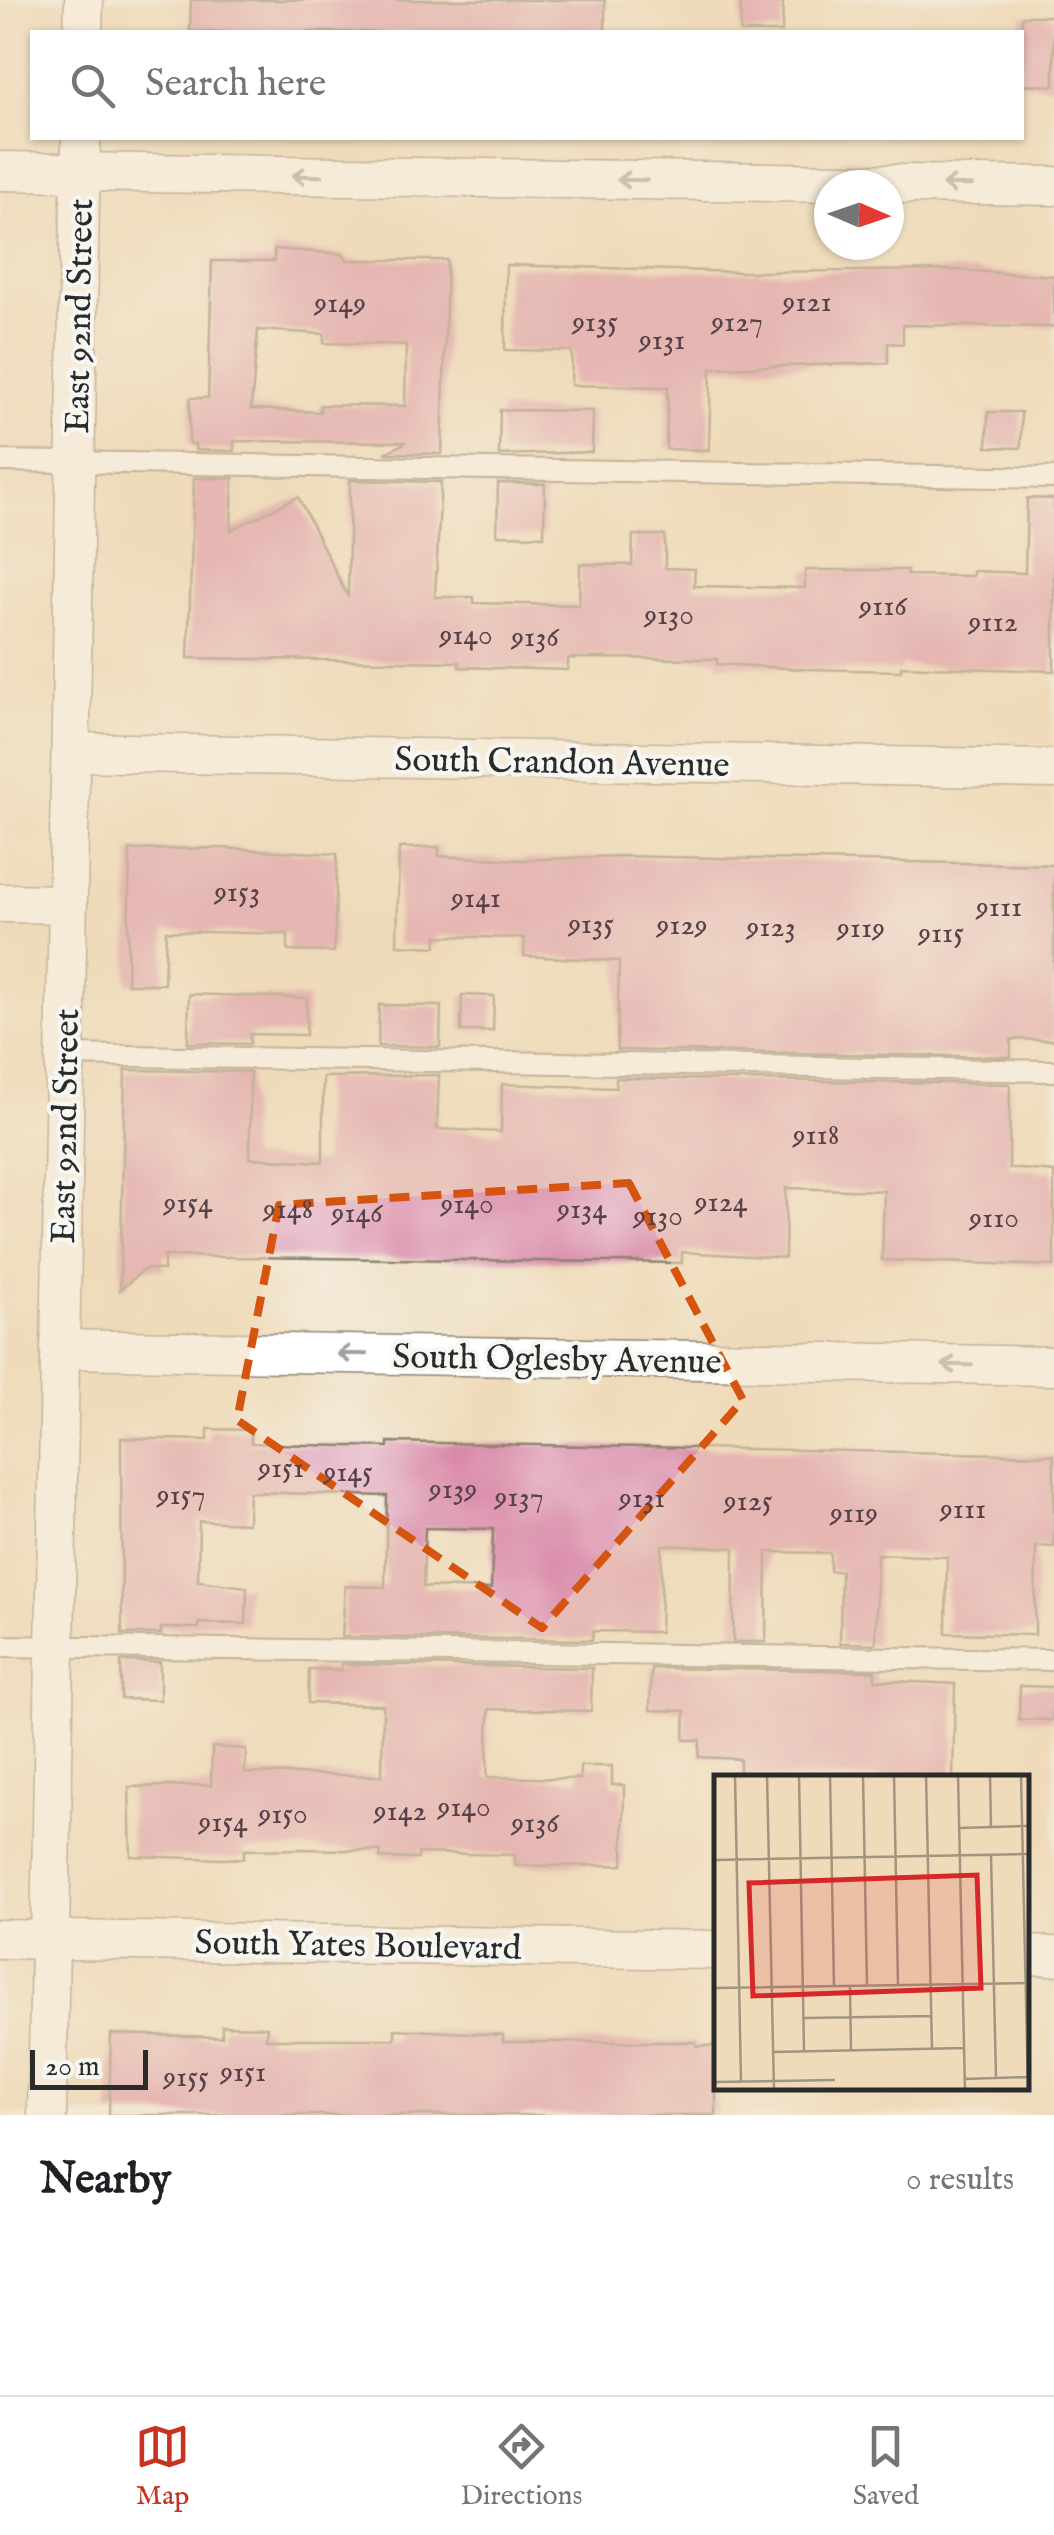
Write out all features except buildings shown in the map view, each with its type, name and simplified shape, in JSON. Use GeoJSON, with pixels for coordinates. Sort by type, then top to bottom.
{"type":"FeatureCollection","features":[{"type":"Feature","properties":{"kind":"street"},"geometry":{"type":"LineString","coordinates":[[83,30],[84,0]]}},
{"type":"Feature","properties":{"kind":"street"},"geometry":{"type":"LineString","coordinates":[[0,171],[81,155],[1054,186]]}},
{"type":"Feature","properties":{"kind":"street","name":"East 92nd Street"},"geometry":{"type":"LineString","coordinates":[[47,2115],[81,155]]}},
{"type":"Feature","properties":{"kind":"street","name":"South Crandon Avenue"},"geometry":{"type":"LineString","coordinates":[[70,752],[1054,769]]}},
{"type":"Feature","properties":{"kind":"street"},"geometry":{"type":"LineString","coordinates":[[0,903],[68,904]]}},
{"type":"Feature","properties":{"kind":"street","name":"South Oglesby Avenue"},"geometry":{"type":"LineString","coordinates":[[60,1350],[1054,1366]]}},
{"type":"Feature","properties":{"kind":"street","name":"South Yates Boulevard"},"geometry":{"type":"LineString","coordinates":[[0,1939],[714,1950]]}},
{"type":"Feature","properties":{"kind":"lane"},"geometry":{"type":"LineString","coordinates":[[0,461],[1054,478]]}},
{"type":"Feature","properties":{"kind":"lane"},"geometry":{"type":"LineString","coordinates":[[65,1056],[1054,1071]]}},
{"type":"Feature","properties":{"kind":"lane"},"geometry":{"type":"LineString","coordinates":[[0,1646],[1054,1660]]}},
{"type":"Feature","properties":{"kind":"highlighted area"},"geometry":{"type":"Polygon","coordinates":[[[629,1183],[743,1400],[542,1628],[237,1420],[279,1205],[629,1183]]]}}]}
